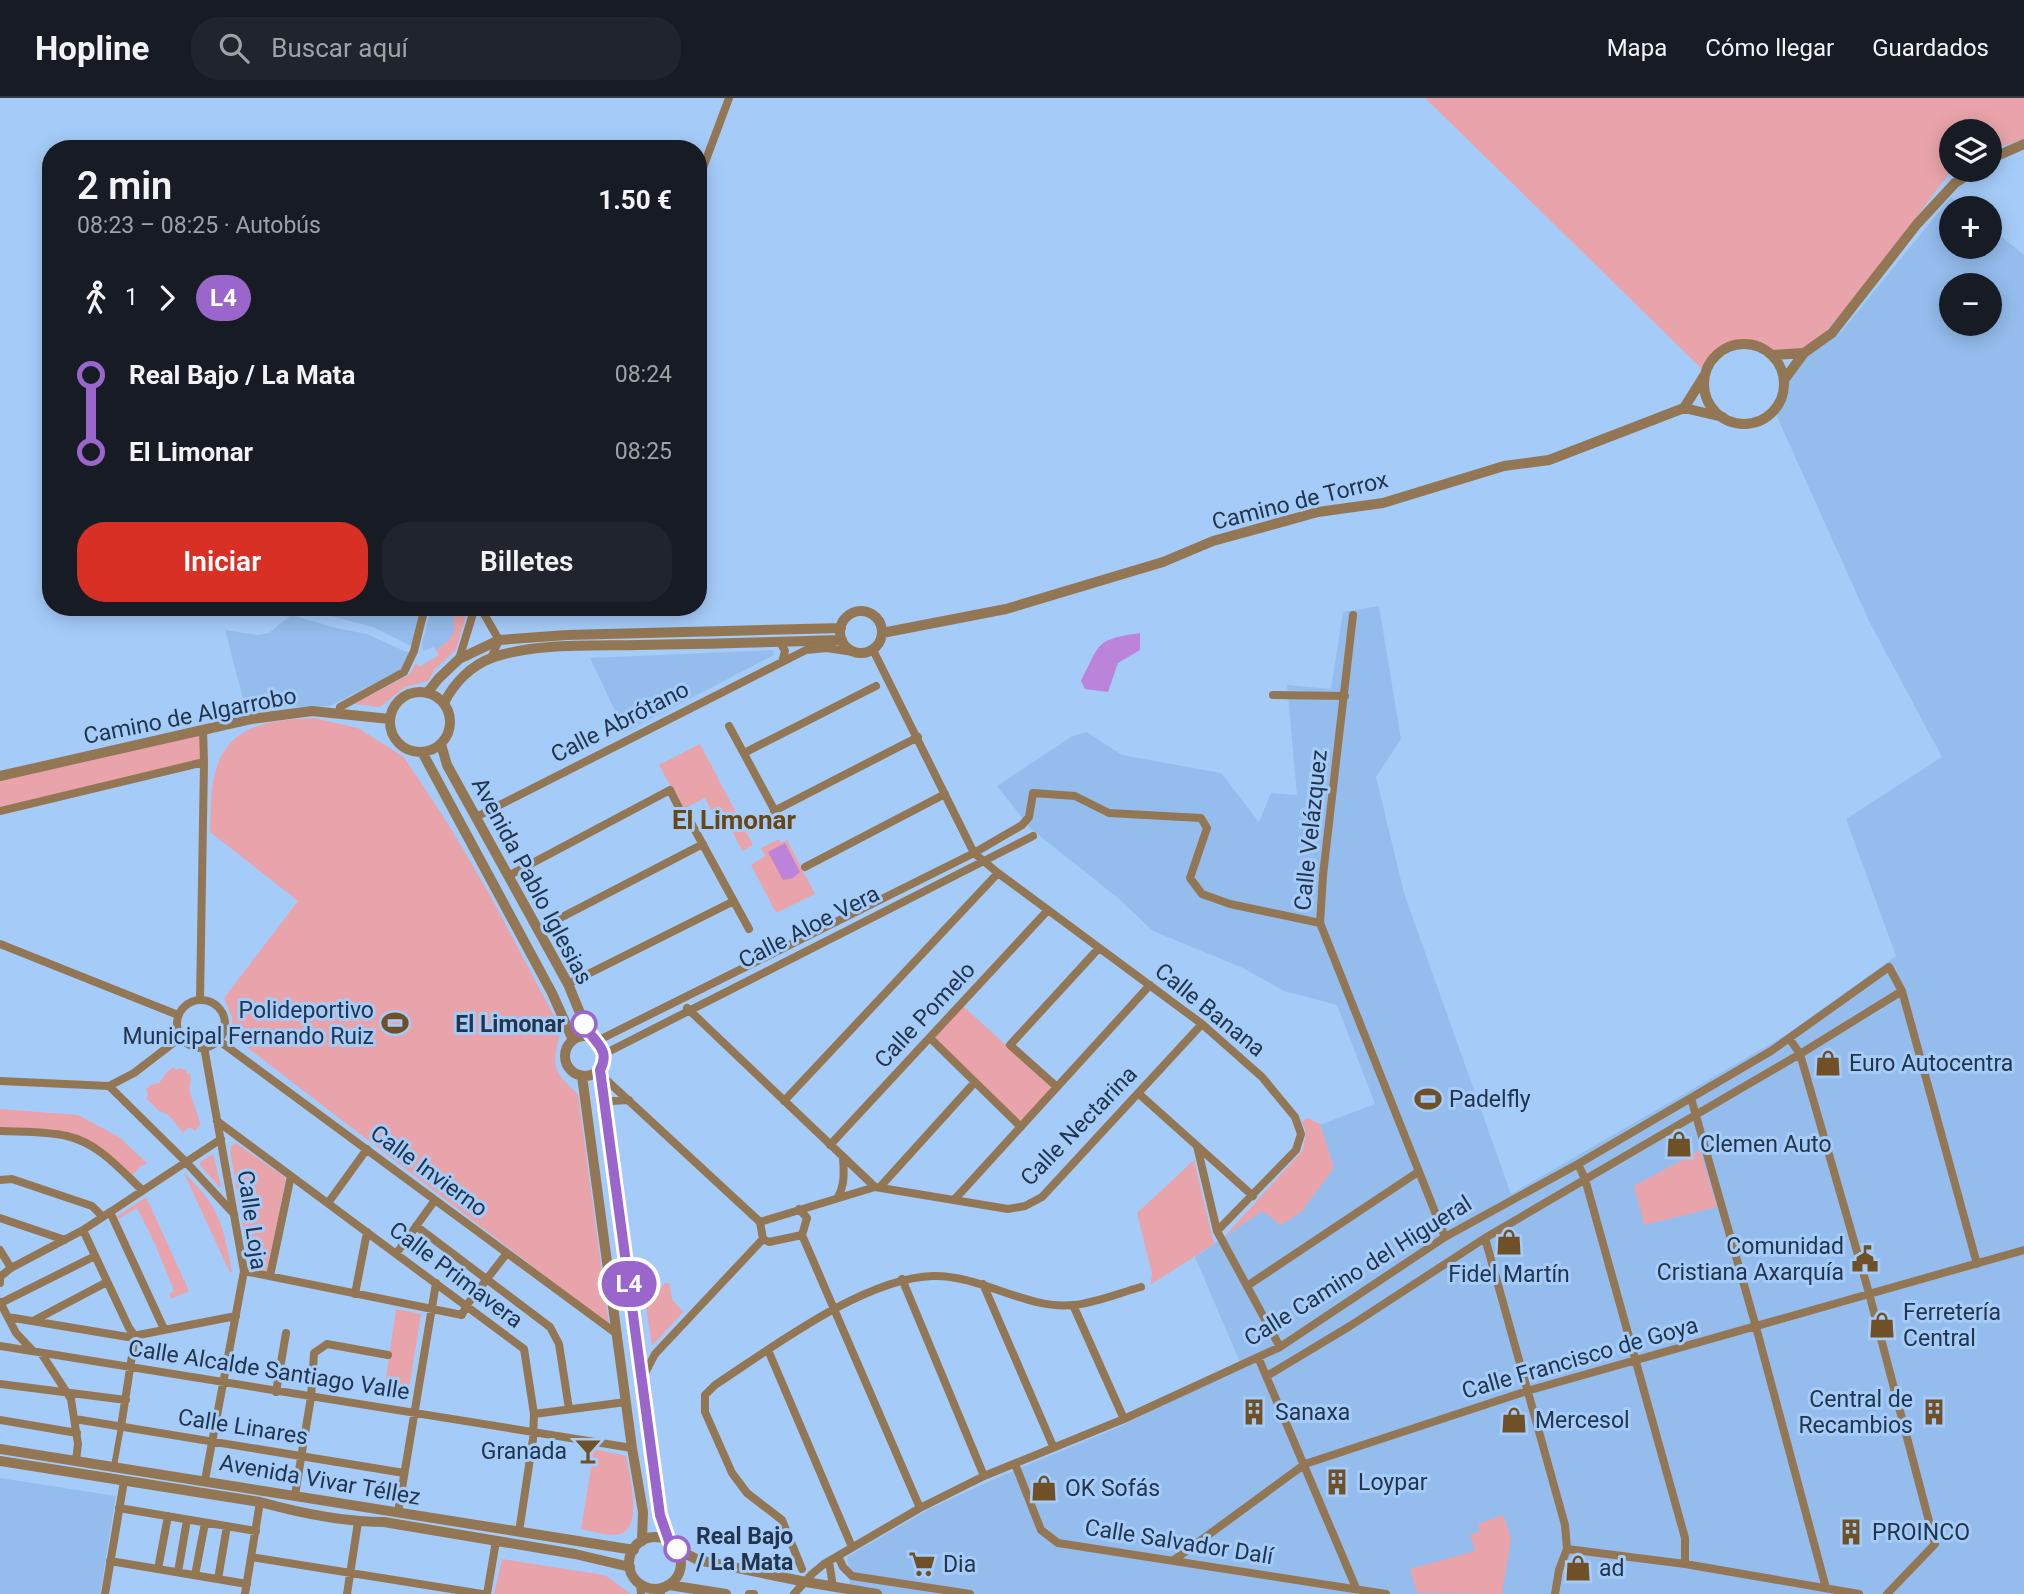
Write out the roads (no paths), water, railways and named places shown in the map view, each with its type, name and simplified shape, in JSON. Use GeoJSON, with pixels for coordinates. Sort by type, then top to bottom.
{"type":"FeatureCollection","features":[{"type":"Feature","properties":{"kind":"street"},"geometry":{"type":"LineString","coordinates":[[707,157],[729,98]]}},
{"type":"Feature","properties":{"kind":"street"},"geometry":{"type":"LineString","coordinates":[[2002,154],[2024,144]]}},
{"type":"Feature","properties":{"kind":"street"},"geometry":{"type":"LineString","coordinates":[[1784,380],[1804,353],[1832,333],[1917,224],[1957,182]]}},
{"type":"Feature","properties":{"kind":"street"},"geometry":{"type":"LineString","coordinates":[[1747,344],[1760,347],[1772,355],[1780,366],[1784,391],[1772,413],[1761,420],[1749,424],[1737,423],[1684,408],[1712,361],[1721,351],[1734,345],[1747,344]]}},
{"type":"Feature","properties":{"kind":"street"},"geometry":{"type":"LineString","coordinates":[[1772,355],[1804,353]]}},
{"type":"Feature","properties":{"kind":"street"},"geometry":{"type":"LineString","coordinates":[[1706,373],[1704,387],[1707,400],[1723,418]]}},
{"type":"Feature","properties":{"kind":"street","name":"Camino de Torrox"},"geometry":{"type":"LineString","coordinates":[[882,632],[1006,609],[1163,562],[1213,541],[1318,512],[1383,503],[1504,466],[1549,460],[1684,408]]}},
{"type":"Feature","properties":{"kind":"street"},"geometry":{"type":"LineString","coordinates":[[868,612],[877,619],[882,632],[878,645],[873,650],[862,653],[853,652],[842,640],[841,628],[851,614],[868,612]]}},
{"type":"Feature","properties":{"kind":"street","name":"Calle Velázquez"},"geometry":{"type":"LineString","coordinates":[[1353,615],[1323,874],[1320,923],[1444,1237]]}},
{"type":"Feature","properties":{"kind":"street"},"geometry":{"type":"LineString","coordinates":[[339,714],[340,707],[404,672],[414,651],[423,616]]}},
{"type":"Feature","properties":{"kind":"street"},"geometry":{"type":"LineString","coordinates":[[459,659],[474,616]]}},
{"type":"Feature","properties":{"kind":"street"},"geometry":{"type":"LineString","coordinates":[[483,616],[499,640]]}},
{"type":"Feature","properties":{"kind":"street"},"geometry":{"type":"LineString","coordinates":[[427,692],[444,703],[450,724],[441,744],[422,752],[412,751],[395,739],[391,729],[390,719],[399,701],[407,695],[427,692],[459,659],[499,640],[567,635],[841,628]]}},
{"type":"Feature","properties":{"kind":"street"},"geometry":{"type":"LineString","coordinates":[[491,658],[499,640]]}},
{"type":"Feature","properties":{"kind":"street"},"geometry":{"type":"LineString","coordinates":[[444,703],[452,686],[478,665],[516,651],[585,646],[842,640]]}},
{"type":"Feature","properties":{"kind":"street"},"geometry":{"type":"LineString","coordinates":[[780,642],[785,651],[782,662]]}},
{"type":"Feature","properties":{"kind":"street","name":"Calle Abrótano"},"geometry":{"type":"LineString","coordinates":[[475,817],[806,650],[827,648],[853,652]]}},
{"type":"Feature","properties":{"kind":"street"},"geometry":{"type":"LineString","coordinates":[[873,650],[974,852]]}},
{"type":"Feature","properties":{"kind":"street"},"geometry":{"type":"LineString","coordinates":[[744,753],[876,686]]}},
{"type":"Feature","properties":{"kind":"street"},"geometry":{"type":"LineString","coordinates":[[1273,695],[1345,696]]}},
{"type":"Feature","properties":{"kind":"street","name":"Camino de Algarrobo"},"geometry":{"type":"LineString","coordinates":[[0,776],[251,719],[312,711],[390,719]]}},
{"type":"Feature","properties":{"kind":"street"},"geometry":{"type":"LineString","coordinates":[[729,726],[783,827]]}},
{"type":"Feature","properties":{"kind":"street"},"geometry":{"type":"LineString","coordinates":[[200,1000],[203,729]]}},
{"type":"Feature","properties":{"kind":"street"},"geometry":{"type":"LineString","coordinates":[[774,811],[918,737]]}},
{"type":"Feature","properties":{"kind":"street","name":"Avenida Pablo Iglesias"},"geometry":{"type":"LineString","coordinates":[[441,744],[447,765],[568,984],[594,1039]]}},
{"type":"Feature","properties":{"kind":"street","name":"Avenida Pablo Iglesias"},"geometry":{"type":"LineString","coordinates":[[422,752],[552,993],[573,1040]]}},
{"type":"Feature","properties":{"kind":"street"},"geometry":{"type":"LineString","coordinates":[[0,811],[204,762]]}},
{"type":"Feature","properties":{"kind":"street"},"geometry":{"type":"LineString","coordinates":[[508,876],[670,790],[685,820],[690,821],[703,844],[748,929]]}},
{"type":"Feature","properties":{"kind":"street","name":"Calle Aloe Vera"},"geometry":{"type":"LineString","coordinates":[[594,1039],[678,1001],[1023,825],[1029,817],[1033,793],[1075,796],[1109,813],[1201,818],[1207,828],[1191,878],[1202,894],[1230,904],[1320,923]]}},
{"type":"Feature","properties":{"kind":"street"},"geometry":{"type":"LineString","coordinates":[[805,866],[945,794]]}},
{"type":"Feature","properties":{"kind":"street","name":"Calle Aloe Vera"},"geometry":{"type":"LineString","coordinates":[[604,1054],[1032,836]]}},
{"type":"Feature","properties":{"kind":"street"},"geometry":{"type":"LineString","coordinates":[[537,930],[703,844]]}},
{"type":"Feature","properties":{"kind":"street","name":"Calle Banana"},"geometry":{"type":"LineString","coordinates":[[974,852],[998,873],[1202,1024],[1262,1077],[1295,1117],[1301,1134],[1296,1150],[1217,1231]]}},
{"type":"Feature","properties":{"kind":"street"},"geometry":{"type":"LineString","coordinates":[[784,1101],[998,873]]}},
{"type":"Feature","properties":{"kind":"street"},"geometry":{"type":"LineString","coordinates":[[568,984],[734,901]]}},
{"type":"Feature","properties":{"kind":"street","name":"Calle Pomelo"},"geometry":{"type":"LineString","coordinates":[[830,1145],[1048,910]]}},
{"type":"Feature","properties":{"kind":"street"},"geometry":{"type":"LineString","coordinates":[[0,944],[178,1015]]}},
{"type":"Feature","properties":{"kind":"street"},"geometry":{"type":"LineString","coordinates":[[1057,1087],[1010,1045],[1099,948]]}},
{"type":"Feature","properties":{"kind":"street","name":"Calle Camino del Higueral"},"geometry":{"type":"LineString","coordinates":[[794,1594],[827,1562],[920,1508],[984,1476],[1124,1419],[1280,1347],[1444,1237],[1578,1164],[1789,1038],[1889,967],[1902,990],[1800,1054],[1485,1238],[1350,1326],[1267,1376]]}},
{"type":"Feature","properties":{"kind":"street"},"geometry":{"type":"LineString","coordinates":[[954,1200],[1150,985]]}},
{"type":"Feature","properties":{"kind":"street"},"geometry":{"type":"LineString","coordinates":[[1902,990],[1978,1265]]}},
{"type":"Feature","properties":{"kind":"street"},"geometry":{"type":"LineString","coordinates":[[200,1000],[217,1006],[225,1023],[218,1040],[204,1048],[195,1047],[181,1037],[177,1030],[178,1015],[191,1002],[200,1000]]}},
{"type":"Feature","properties":{"kind":"street"},"geometry":{"type":"LineString","coordinates":[[678,1001],[878,1187],[975,1082]]}},
{"type":"Feature","properties":{"kind":"street","name":"Calle Nectarina"},"geometry":{"type":"LineString","coordinates":[[760,1222],[878,1187],[1008,1209],[1025,1206],[1042,1197],[1202,1024]]}},
{"type":"Feature","properties":{"kind":"street"},"geometry":{"type":"LineString","coordinates":[[0,1081],[109,1086],[134,1073],[181,1037]]}},
{"type":"Feature","properties":{"kind":"street"},"geometry":{"type":"LineString","coordinates":[[600,1073],[582,1076],[575,1074],[565,1061],[565,1054],[573,1040],[581,1037],[594,1039],[604,1054],[600,1073],[660,1515],[681,1566],[675,1580],[664,1589]]}},
{"type":"Feature","properties":{"kind":"street"},"geometry":{"type":"LineString","coordinates":[[930,1038],[1021,1127]]}},
{"type":"Feature","properties":{"kind":"street"},"geometry":{"type":"LineString","coordinates":[[1789,1038],[1800,1054],[1869,1293],[1935,1544],[1887,1594]]}},
{"type":"Feature","properties":{"kind":"street","name":"Calle Invierno"},"geometry":{"type":"LineString","coordinates":[[218,1040],[617,1334]]}},
{"type":"Feature","properties":{"kind":"street","name":"Calle Loja"},"geometry":{"type":"LineString","coordinates":[[204,1048],[244,1270],[205,1480]]}},
{"type":"Feature","properties":{"kind":"street"},"geometry":{"type":"LineString","coordinates":[[600,1073],[760,1222],[763,1239]]}},
{"type":"Feature","properties":{"kind":"street"},"geometry":{"type":"LineString","coordinates":[[582,1076],[632,1448],[644,1517],[642,1541]]}},
{"type":"Feature","properties":{"kind":"street"},"geometry":{"type":"LineString","coordinates":[[109,1086],[234,1213]]}},
{"type":"Feature","properties":{"kind":"street"},"geometry":{"type":"LineString","coordinates":[[1138,1093],[1253,1196]]}},
{"type":"Feature","properties":{"kind":"street"},"geometry":{"type":"LineString","coordinates":[[1691,1098],[1826,1588]]}},
{"type":"Feature","properties":{"kind":"street"},"geometry":{"type":"LineString","coordinates":[[606,1110],[611,1101],[629,1100]]}},
{"type":"Feature","properties":{"kind":"street","name":"Calle Primavera"},"geometry":{"type":"LineString","coordinates":[[217,1121],[524,1349],[534,1415],[519,1532]]}},
{"type":"Feature","properties":{"kind":"street"},"geometry":{"type":"LineString","coordinates":[[0,1131],[69,1136],[89,1144],[142,1190]]}},
{"type":"Feature","properties":{"kind":"street"},"geometry":{"type":"LineString","coordinates":[[0,1283],[0,1277],[11,1268],[83,1230],[220,1139]]}},
{"type":"Feature","properties":{"kind":"street"},"geometry":{"type":"LineString","coordinates":[[1197,1146],[1217,1231],[1280,1347]]}},
{"type":"Feature","properties":{"kind":"street"},"geometry":{"type":"LineString","coordinates":[[328,1203],[367,1149]]}},
{"type":"Feature","properties":{"kind":"street"},"geometry":{"type":"LineString","coordinates":[[838,1197],[845,1175],[843,1157]]}},
{"type":"Feature","properties":{"kind":"street"},"geometry":{"type":"LineString","coordinates":[[1578,1164],[1585,1179],[1685,1538],[1685,1564]]}},
{"type":"Feature","properties":{"kind":"street"},"geometry":{"type":"LineString","coordinates":[[1247,1286],[1418,1172]]}},
{"type":"Feature","properties":{"kind":"street"},"geometry":{"type":"LineString","coordinates":[[270,1276],[291,1175]]}},
{"type":"Feature","properties":{"kind":"street"},"geometry":{"type":"LineString","coordinates":[[0,1180],[12,1180],[92,1206],[107,1214],[163,1329]]}},
{"type":"Feature","properties":{"kind":"street"},"geometry":{"type":"LineString","coordinates":[[396,1254],[435,1200]]}},
{"type":"Feature","properties":{"kind":"street"},"geometry":{"type":"LineString","coordinates":[[799,1209],[807,1218],[802,1235],[920,1508]]}},
{"type":"Feature","properties":{"kind":"street"},"geometry":{"type":"LineString","coordinates":[[0,1218],[65,1240]]}},
{"type":"Feature","properties":{"kind":"street"},"geometry":{"type":"LineString","coordinates":[[416,1226],[550,1327],[559,1344],[569,1409]]}},
{"type":"Feature","properties":{"kind":"street"},"geometry":{"type":"LineString","coordinates":[[83,1230],[135,1336],[114,1466]]}},
{"type":"Feature","properties":{"kind":"street"},"geometry":{"type":"LineString","coordinates":[[355,1294],[367,1232]]}},
{"type":"Feature","properties":{"kind":"street"},"geometry":{"type":"LineString","coordinates":[[763,1239],[769,1242],[802,1235]]}},
{"type":"Feature","properties":{"kind":"street"},"geometry":{"type":"LineString","coordinates":[[1485,1238],[1565,1525],[1567,1549],[1559,1570],[1555,1594]]}},
{"type":"Feature","properties":{"kind":"street"},"geometry":{"type":"LineString","coordinates":[[642,1380],[655,1354],[763,1239]]}},
{"type":"Feature","properties":{"kind":"street","name":"Calle Francisco de Goya"},"geometry":{"type":"LineString","coordinates":[[1174,1560],[1305,1464],[1527,1391],[2024,1250]]}},
{"type":"Feature","properties":{"kind":"street"},"geometry":{"type":"LineString","coordinates":[[1,1252],[11,1268]]}},
{"type":"Feature","properties":{"kind":"street"},"geometry":{"type":"LineString","coordinates":[[244,1270],[462,1315],[507,1253]]}},
{"type":"Feature","properties":{"kind":"street"},"geometry":{"type":"LineString","coordinates":[[76,1460],[77,1433],[71,1399],[37,1352],[16,1333],[0,1303],[95,1256]]}},
{"type":"Feature","properties":{"kind":"street"},"geometry":{"type":"LineString","coordinates":[[802,1569],[782,1520],[747,1493],[732,1473],[705,1412],[705,1395],[715,1385],[832,1309],[902,1279],[935,1276],[984,1284],[1036,1301],[1073,1306],[1141,1287]]}},
{"type":"Feature","properties":{"kind":"street"},"geometry":{"type":"LineString","coordinates":[[902,1279],[984,1476]]}},
{"type":"Feature","properties":{"kind":"street"},"geometry":{"type":"LineString","coordinates":[[33,1321],[107,1282]]}},
{"type":"Feature","properties":{"kind":"street"},"geometry":{"type":"LineString","coordinates":[[398,1512],[436,1283]]}},
{"type":"Feature","properties":{"kind":"street"},"geometry":{"type":"LineString","coordinates":[[984,1284],[1054,1446]]}},
{"type":"Feature","properties":{"kind":"street"},"geometry":{"type":"LineString","coordinates":[[1073,1306],[1124,1419]]}},
{"type":"Feature","properties":{"kind":"street"},"geometry":{"type":"LineString","coordinates":[[8,1317],[135,1336],[236,1316]]}},
{"type":"Feature","properties":{"kind":"street"},"geometry":{"type":"LineString","coordinates":[[276,1392],[286,1333]]}},
{"type":"Feature","properties":{"kind":"street"},"geometry":{"type":"LineString","coordinates":[[295,1495],[311,1397],[314,1353],[327,1344],[388,1355]]}},
{"type":"Feature","properties":{"kind":"street","name":"Calle Alcalde Santiago Valle"},"geometry":{"type":"LineString","coordinates":[[0,1346],[632,1448]]}},
{"type":"Feature","properties":{"kind":"street"},"geometry":{"type":"LineString","coordinates":[[638,1350],[646,1355],[655,1354]]}},
{"type":"Feature","properties":{"kind":"street"},"geometry":{"type":"LineString","coordinates":[[768,1350],[852,1547]]}},
{"type":"Feature","properties":{"kind":"street"},"geometry":{"type":"LineString","coordinates":[[57,1377],[58,1365],[66,1357]]}},
{"type":"Feature","properties":{"kind":"street"},"geometry":{"type":"LineString","coordinates":[[1258,1357],[1356,1588]]}},
{"type":"Feature","properties":{"kind":"street"},"geometry":{"type":"LineString","coordinates":[[0,1384],[125,1401]]}},
{"type":"Feature","properties":{"kind":"street"},"geometry":{"type":"LineString","coordinates":[[534,1415],[626,1402]]}},
{"type":"Feature","properties":{"kind":"street","name":"Calle Linares"},"geometry":{"type":"LineString","coordinates":[[75,1419],[404,1473]]}},
{"type":"Feature","properties":{"kind":"street"},"geometry":{"type":"LineString","coordinates":[[0,1420],[77,1433]]}},
{"type":"Feature","properties":{"kind":"street","name":"Avenida Vivar Téllez"},"geometry":{"type":"LineString","coordinates":[[0,1448],[634,1550]]}},
{"type":"Feature","properties":{"kind":"street","name":"Avenida Vivar Téllez"},"geometry":{"type":"LineString","coordinates":[[0,1461],[260,1502],[287,1510],[358,1522],[384,1522],[601,1559],[630,1567]]}},
{"type":"Feature","properties":{"kind":"street","name":"Calle Salvador Dalí"},"geometry":{"type":"LineString","coordinates":[[1015,1464],[1041,1530],[1058,1543],[1386,1594]]}},
{"type":"Feature","properties":{"kind":"street"},"geometry":{"type":"LineString","coordinates":[[105,1594],[124,1481]]}},
{"type":"Feature","properties":{"kind":"street"},"geometry":{"type":"LineString","coordinates":[[245,1594],[260,1502]]}},
{"type":"Feature","properties":{"kind":"street"},"geometry":{"type":"LineString","coordinates":[[118,1508],[256,1531]]}},
{"type":"Feature","properties":{"kind":"street"},"geometry":{"type":"LineString","coordinates":[[158,1569],[168,1516]]}},
{"type":"Feature","properties":{"kind":"street"},"geometry":{"type":"LineString","coordinates":[[178,1572],[187,1520]]}},
{"type":"Feature","properties":{"kind":"street"},"geometry":{"type":"LineString","coordinates":[[347,1594],[358,1522]]}},
{"type":"Feature","properties":{"kind":"street"},"geometry":{"type":"LineString","coordinates":[[194,1575],[205,1523]]}},
{"type":"Feature","properties":{"kind":"street"},"geometry":{"type":"LineString","coordinates":[[218,1579],[228,1527]]}},
{"type":"Feature","properties":{"kind":"street"},"geometry":{"type":"LineString","coordinates":[[726,1594],[640,1589],[630,1567],[634,1550],[642,1541],[656,1537],[698,1560],[806,1583],[877,1594]]}},
{"type":"Feature","properties":{"kind":"street"},"geometry":{"type":"LineString","coordinates":[[251,1557],[485,1594],[496,1541]]}},
{"type":"Feature","properties":{"kind":"street"},"geometry":{"type":"LineString","coordinates":[[1567,1549],[1685,1564],[1859,1594]]}},
{"type":"Feature","properties":{"kind":"street"},"geometry":{"type":"LineString","coordinates":[[838,1556],[843,1567],[852,1576],[970,1594]]}},
{"type":"Feature","properties":{"kind":"street"},"geometry":{"type":"LineString","coordinates":[[110,1561],[247,1584]]}},
{"type":"Feature","properties":{"kind":"street"},"geometry":{"type":"LineString","coordinates":[[827,1562],[833,1587]]}},
{"type":"Feature","properties":{"kind":"street","name":"Calle Camino del Higueral"},"geometry":{"type":"LineString","coordinates":[[790,1579],[802,1569],[827,1562]]}},
{"type":"Feature","properties":{"kind":"place","name":"Polideportivo Municipal Fernando Ruiz"},"geometry":{"type":"Point","coordinates":[395,1023]}},
{"type":"Feature","properties":{"kind":"place","name":"El Limonar"},"geometry":{"type":"Point","coordinates":[584,1024]}},
{"type":"Feature","properties":{"kind":"place","name":"Euro Autocentra"},"geometry":{"type":"Point","coordinates":[1828,1063]}},
{"type":"Feature","properties":{"kind":"place","name":"Padelfly"},"geometry":{"type":"Point","coordinates":[1428,1099]}},
{"type":"Feature","properties":{"kind":"place","name":"Clemen Auto"},"geometry":{"type":"Point","coordinates":[1679,1144]}},
{"type":"Feature","properties":{"kind":"place","name":"Fidel Martín"},"geometry":{"type":"Point","coordinates":[1509,1242]}},
{"type":"Feature","properties":{"kind":"place","name":"Comunidad Cristiana Axarquía"},"geometry":{"type":"Point","coordinates":[1865,1259]}},
{"type":"Feature","properties":{"kind":"place","name":"Ferretería Central"},"geometry":{"type":"Point","coordinates":[1882,1325]}},
{"type":"Feature","properties":{"kind":"place","name":"Sanaxa"},"geometry":{"type":"Point","coordinates":[1254,1412]}},
{"type":"Feature","properties":{"kind":"place","name":"Central de Recambios"},"geometry":{"type":"Point","coordinates":[1934,1412]}},
{"type":"Feature","properties":{"kind":"place","name":"Mercesol"},"geometry":{"type":"Point","coordinates":[1514,1420]}},
{"type":"Feature","properties":{"kind":"place","name":"Granada"},"geometry":{"type":"Point","coordinates":[588,1451]}},
{"type":"Feature","properties":{"kind":"place","name":"Loypar"},"geometry":{"type":"Point","coordinates":[1337,1482]}},
{"type":"Feature","properties":{"kind":"place","name":"OK Sofás"},"geometry":{"type":"Point","coordinates":[1044,1488]}},
{"type":"Feature","properties":{"kind":"place","name":"PROINCO"},"geometry":{"type":"Point","coordinates":[1851,1532]}},
{"type":"Feature","properties":{"kind":"place","name":"Real Bajo / La Mata"},"geometry":{"type":"Point","coordinates":[677,1549]}},
{"type":"Feature","properties":{"kind":"place","name":"Dia"},"geometry":{"type":"Point","coordinates":[922,1564]}},
{"type":"Feature","properties":{"kind":"place","name":"ad"},"geometry":{"type":"Point","coordinates":[1578,1568]}},
{"type":"Feature","properties":{"kind":"district","name":"El Limonar"},"geometry":{"type":"Point","coordinates":[734,820]}}]}
